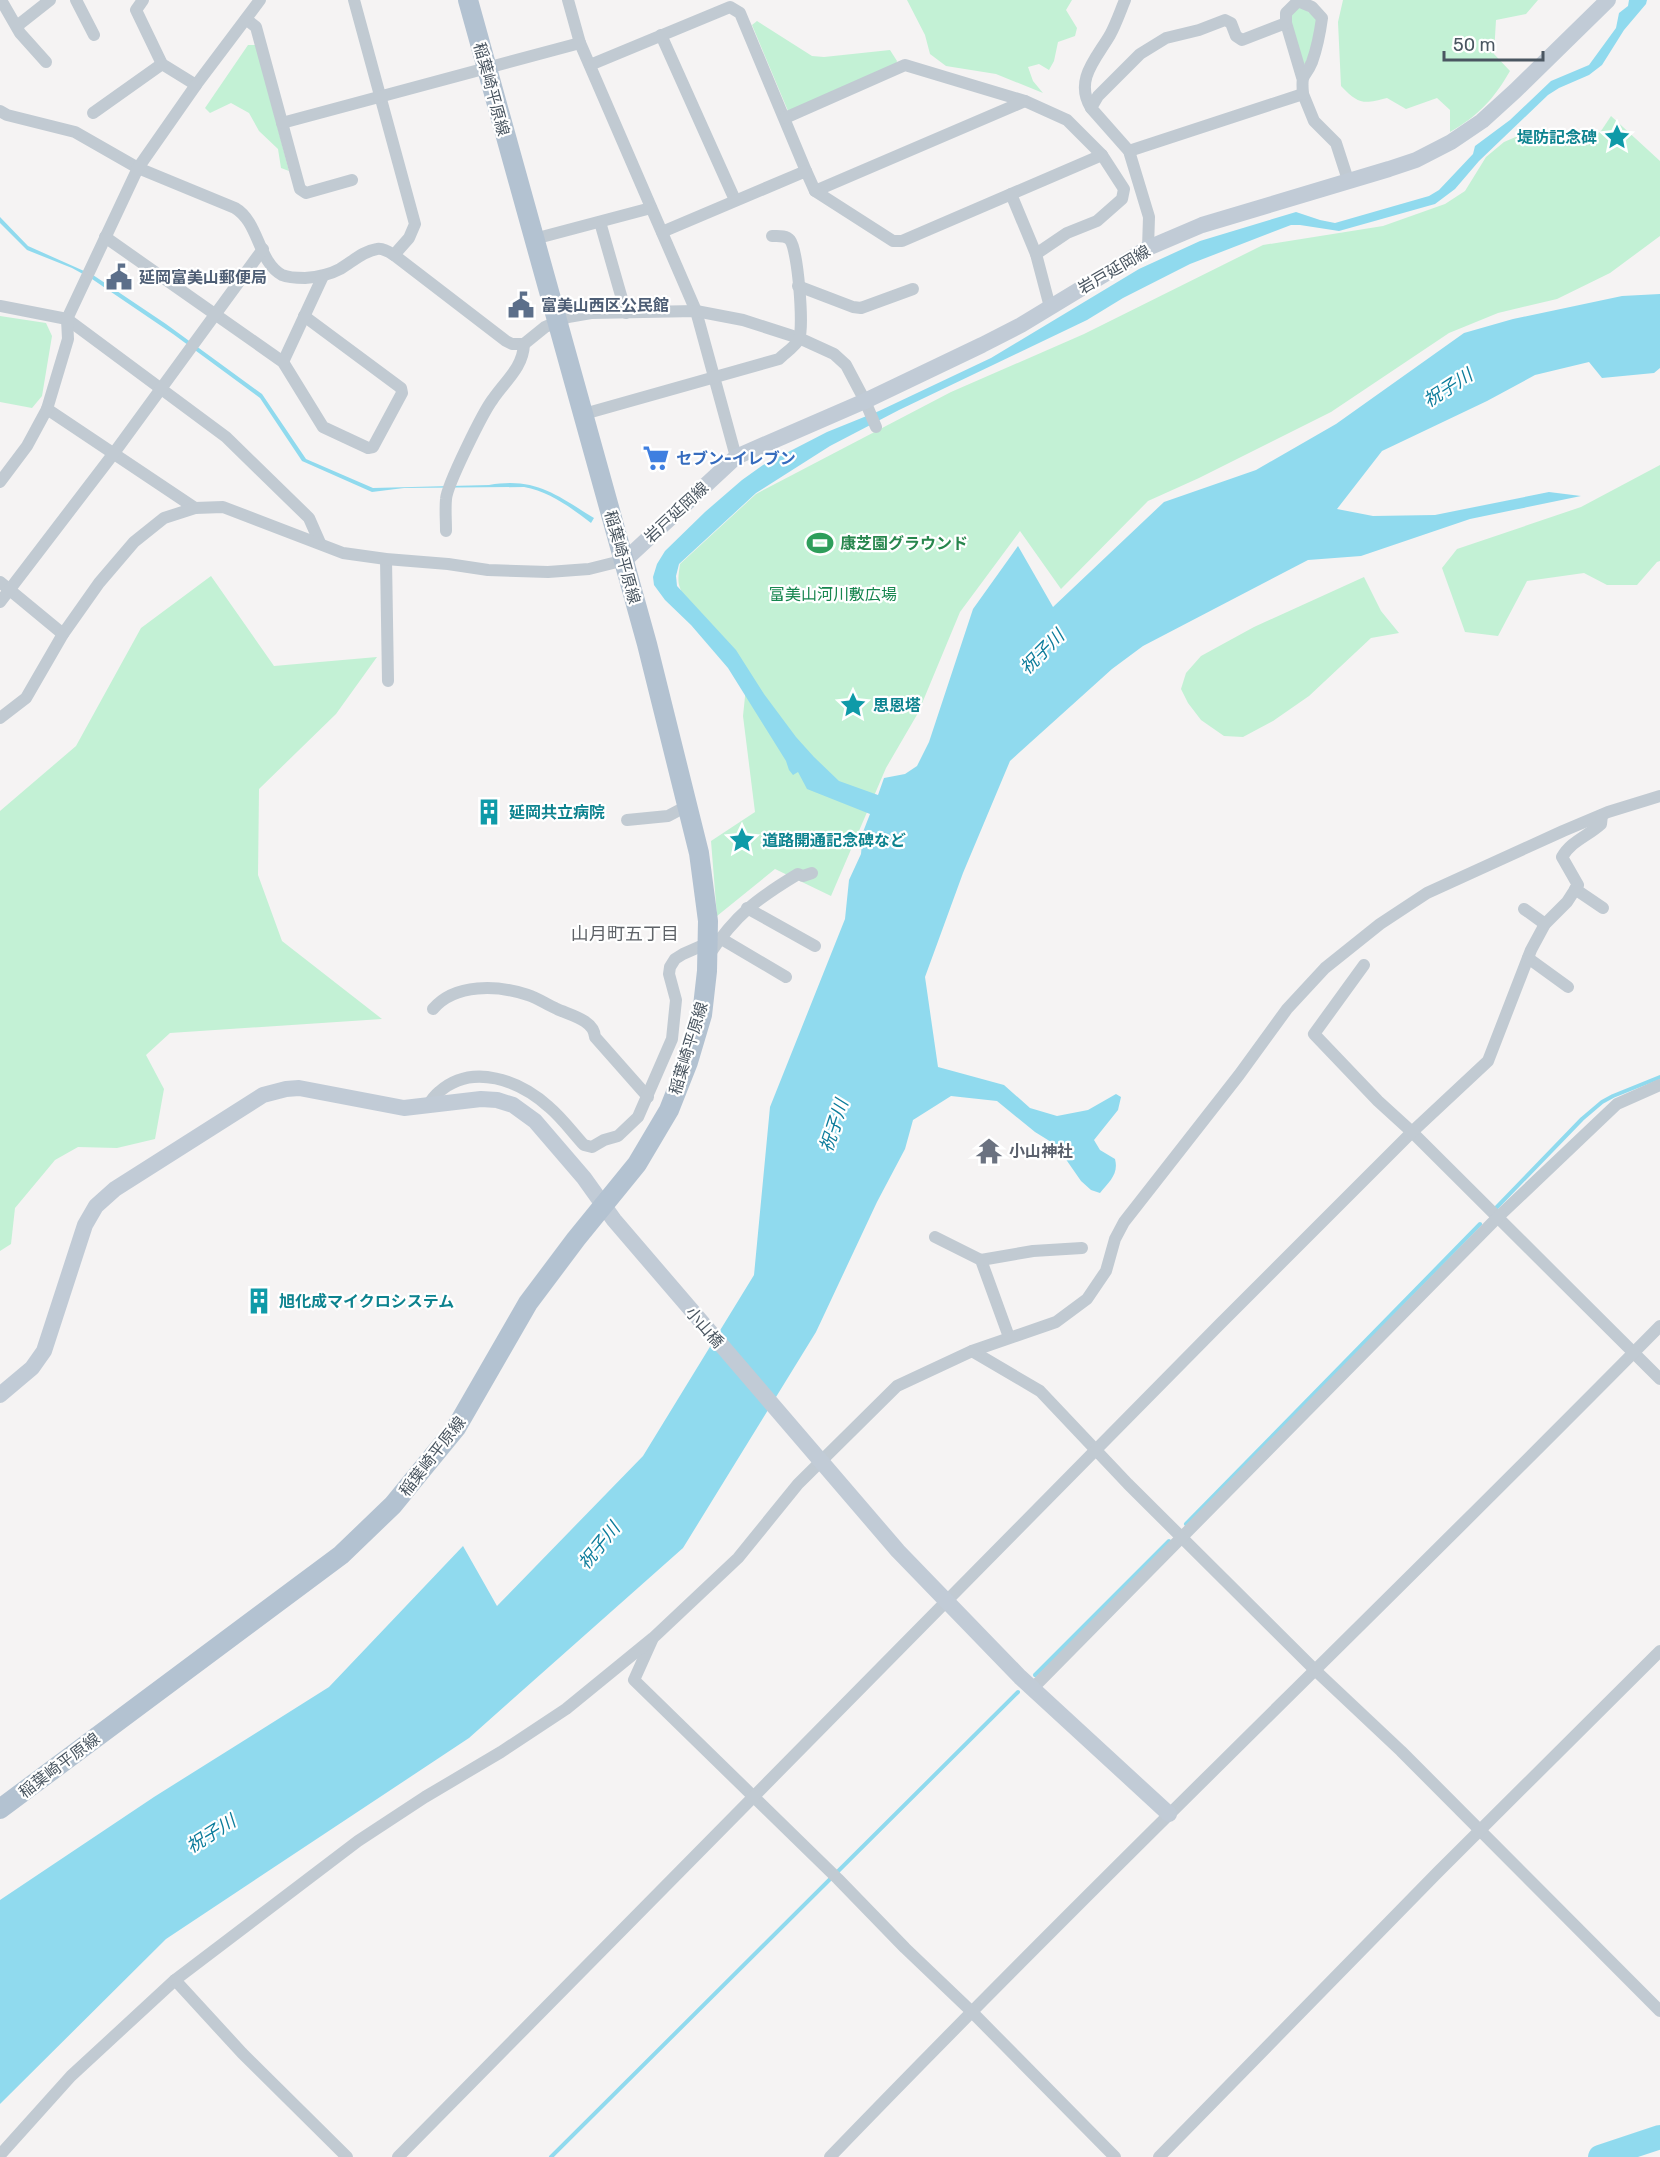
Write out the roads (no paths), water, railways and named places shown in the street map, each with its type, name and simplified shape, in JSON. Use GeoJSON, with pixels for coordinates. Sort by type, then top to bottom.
{"type":"FeatureCollection","features":[{"type":"Feature","properties":{"kind":"main road","name":"稲葉崎平原線"},"geometry":{"type":"LineString","coordinates":[[0,1809],[341,1555],[393,1505],[456,1428],[528,1303],[576,1239],[609,1213],[669,1110],[688,1062],[702,1015],[712,947],[699,853],[624,560],[468,0]]}},
{"type":"Feature","properties":{"kind":"street"},"geometry":{"type":"LineString","coordinates":[[17,26],[50,0]]}},
{"type":"Feature","properties":{"kind":"street"},"geometry":{"type":"LineString","coordinates":[[76,0],[94,34]]}},
{"type":"Feature","properties":{"kind":"street"},"geometry":{"type":"LineString","coordinates":[[143,0],[136,10],[162,64],[196,85]]}},
{"type":"Feature","properties":{"kind":"street"},"geometry":{"type":"LineString","coordinates":[[0,482],[27,446],[47,409],[68,339],[67,319],[138,168],[196,85],[260,0]]}},
{"type":"Feature","properties":{"kind":"street"},"geometry":{"type":"LineString","coordinates":[[354,0],[415,224],[409,238],[394,255]]}},
{"type":"Feature","properties":{"kind":"street"},"geometry":{"type":"LineString","coordinates":[[568,0],[580,43],[696,311],[736,456]]}},
{"type":"Feature","properties":{"kind":"street"},"geometry":{"type":"LineString","coordinates":[[1125,0],[1111,33],[1093,60],[1085,80],[1086,99],[1091,108],[1129,151],[1149,217],[1148,248]]}},
{"type":"Feature","properties":{"kind":"street","name":"岩戸延岡線"},"geometry":{"type":"LineString","coordinates":[[624,560],[736,456],[865,401],[1002,335],[1148,248],[1202,225],[1416,160],[1468,131],[1515,91],[1608,0]]}},
{"type":"Feature","properties":{"kind":"street"},"geometry":{"type":"LineString","coordinates":[[1302,77],[1311,64],[1320,37],[1322,18],[1312,7],[1298,1],[1286,13],[1286,23],[1302,77],[1303,94],[1314,121],[1336,143],[1348,180]]}},
{"type":"Feature","properties":{"kind":"street"},"geometry":{"type":"LineString","coordinates":[[2,3],[20,33],[46,62]]}},
{"type":"Feature","properties":{"kind":"street"},"geometry":{"type":"LineString","coordinates":[[590,65],[730,7],[740,13],[815,191],[893,240],[902,241],[1102,155]]}},
{"type":"Feature","properties":{"kind":"street"},"geometry":{"type":"LineString","coordinates":[[246,19],[256,27],[300,189],[306,193],[352,180]]}},
{"type":"Feature","properties":{"kind":"street"},"geometry":{"type":"LineString","coordinates":[[1091,108],[1098,96],[1140,54],[1167,38],[1199,30],[1225,20],[1231,23],[1236,36],[1242,40],[1286,23]]}},
{"type":"Feature","properties":{"kind":"street"},"geometry":{"type":"LineString","coordinates":[[661,35],[735,200]]}},
{"type":"Feature","properties":{"kind":"street"},"geometry":{"type":"LineString","coordinates":[[282,123],[580,43]]}},
{"type":"Feature","properties":{"kind":"street"},"geometry":{"type":"LineString","coordinates":[[93,113],[162,64]]}},
{"type":"Feature","properties":{"kind":"street"},"geometry":{"type":"LineString","coordinates":[[785,118],[905,65],[1025,101],[1067,120],[1102,155],[1124,189],[1122,199],[1097,221],[1067,233],[1036,254]]}},
{"type":"Feature","properties":{"kind":"street"},"geometry":{"type":"LineString","coordinates":[[1129,151],[1303,94]]}},
{"type":"Feature","properties":{"kind":"street"},"geometry":{"type":"LineString","coordinates":[[815,191],[1025,101]]}},
{"type":"Feature","properties":{"kind":"street"},"geometry":{"type":"LineString","coordinates":[[0,111],[7,115],[75,132],[138,168],[240,210],[269,261],[282,275],[302,278],[323,276],[378,249],[394,255],[506,341],[524,345]]}},
{"type":"Feature","properties":{"kind":"street"},"geometry":{"type":"LineString","coordinates":[[662,232],[806,171]]}},
{"type":"Feature","properties":{"kind":"street"},"geometry":{"type":"LineString","coordinates":[[1011,194],[1036,254],[1050,307]]}},
{"type":"Feature","properties":{"kind":"street"},"geometry":{"type":"LineString","coordinates":[[534,239],[651,208]]}},
{"type":"Feature","properties":{"kind":"street"},"geometry":{"type":"LineString","coordinates":[[600,222],[626,313]]}},
{"type":"Feature","properties":{"kind":"street"},"geometry":{"type":"LineString","coordinates":[[584,414],[779,359],[799,339],[802,316],[796,255],[790,240],[772,236]]}},
{"type":"Feature","properties":{"kind":"street"},"geometry":{"type":"LineString","coordinates":[[105,237],[283,362],[323,427],[368,448],[373,447],[402,393],[401,388],[304,316]]}},
{"type":"Feature","properties":{"kind":"street"},"geometry":{"type":"LineString","coordinates":[[0,602],[114,453],[263,249]]}},
{"type":"Feature","properties":{"kind":"street"},"geometry":{"type":"LineString","coordinates":[[283,362],[323,276]]}},
{"type":"Feature","properties":{"kind":"street"},"geometry":{"type":"LineString","coordinates":[[798,286],[861,308],[913,289]]}},
{"type":"Feature","properties":{"kind":"street"},"geometry":{"type":"LineString","coordinates":[[0,306],[67,319],[226,436],[309,518],[320,543]]}},
{"type":"Feature","properties":{"kind":"street"},"geometry":{"type":"LineString","coordinates":[[446,531],[446,497],[491,400],[520,364],[524,345],[545,327],[568,317],[591,313],[696,311],[743,320],[799,339],[834,354],[846,365],[876,427]]}},
{"type":"Feature","properties":{"kind":"street"},"geometry":{"type":"LineString","coordinates":[[47,409],[195,508]]}},
{"type":"Feature","properties":{"kind":"street"},"geometry":{"type":"LineString","coordinates":[[0,461],[14,464]]}},
{"type":"Feature","properties":{"kind":"street"},"geometry":{"type":"LineString","coordinates":[[0,718],[26,698],[63,634],[99,584],[134,542],[164,518],[195,508],[223,507],[344,553],[386,559],[488,570],[548,572],[589,569],[624,560]]}},
{"type":"Feature","properties":{"kind":"street"},"geometry":{"type":"LineString","coordinates":[[386,559],[388,681]]}},
{"type":"Feature","properties":{"kind":"street"},"geometry":{"type":"LineString","coordinates":[[0,582],[63,634]]}},
{"type":"Feature","properties":{"kind":"street"},"geometry":{"type":"LineString","coordinates":[[0,2155],[71,2076],[175,1980],[358,1841],[566,1709],[652,1638],[738,1558],[798,1484],[897,1386],[972,1351],[1056,1322],[1087,1299],[1106,1270],[1115,1239],[1124,1222],[1239,1075],[1287,1009],[1325,968],[1380,924],[1428,893],[1602,815],[1660,796]]}},
{"type":"Feature","properties":{"kind":"street"},"geometry":{"type":"LineString","coordinates":[[627,820],[668,816],[687,806]]}},
{"type":"Feature","properties":{"kind":"street"},"geometry":{"type":"LineString","coordinates":[[398,2157],[1412,1132],[1488,1061],[1528,958],[1545,924],[1567,902],[1578,885],[1562,857],[1569,845],[1601,824],[1602,815]]}},
{"type":"Feature","properties":{"kind":"street"},"geometry":{"type":"LineString","coordinates":[[427,1107],[439,1092],[455,1083],[475,1076],[486,1076],[520,1087],[549,1107],[584,1145],[592,1147],[618,1136],[638,1117],[672,1039],[676,1000],[669,974],[675,959],[683,954],[712,947],[747,908],[772,889],[798,874],[803,876],[812,873]]}},
{"type":"Feature","properties":{"kind":"street"},"geometry":{"type":"LineString","coordinates":[[1575,889],[1604,908]]}},
{"type":"Feature","properties":{"kind":"street"},"geometry":{"type":"LineString","coordinates":[[747,908],[814,946]]}},
{"type":"Feature","properties":{"kind":"street"},"geometry":{"type":"LineString","coordinates":[[1524,909],[1545,924]]}},
{"type":"Feature","properties":{"kind":"street"},"geometry":{"type":"LineString","coordinates":[[712,947],[786,977]]}},
{"type":"Feature","properties":{"kind":"street"},"geometry":{"type":"LineString","coordinates":[[1528,958],[1568,987]]}},
{"type":"Feature","properties":{"kind":"street"},"geometry":{"type":"LineString","coordinates":[[1364,965],[1314,1034],[1378,1101],[1660,1379]]}},
{"type":"Feature","properties":{"kind":"street"},"geometry":{"type":"LineString","coordinates":[[433,1009],[451,994],[463,990],[496,989],[528,995],[582,1018],[648,1097]]}},
{"type":"Feature","properties":{"kind":"street"},"geometry":{"type":"LineString","coordinates":[[1032,1689],[1497,1218],[1617,1104],[1660,1085]]}},
{"type":"Feature","properties":{"kind":"street","name":"小山橋"},"geometry":{"type":"LineString","coordinates":[[0,1395],[32,1368],[44,1351],[85,1225],[96,1206],[115,1190],[263,1095],[299,1088],[404,1108],[464,1101],[497,1100],[513,1105],[534,1121],[584,1178],[609,1213],[797,1435],[946,1603],[1032,1689],[1169,1814]]}},
{"type":"Feature","properties":{"kind":"street"},"geometry":{"type":"LineString","coordinates":[[534,1121],[549,1107]]}},
{"type":"Feature","properties":{"kind":"street"},"geometry":{"type":"LineString","coordinates":[[935,1236],[981,1260],[1033,1251],[1082,1248]]}},
{"type":"Feature","properties":{"kind":"street"},"geometry":{"type":"LineString","coordinates":[[981,1260],[1009,1337]]}},
{"type":"Feature","properties":{"kind":"street"},"geometry":{"type":"LineString","coordinates":[[830,2157],[971,2011],[1316,1671],[1660,1326]]}},
{"type":"Feature","properties":{"kind":"street"},"geometry":{"type":"LineString","coordinates":[[972,1351],[1040,1391],[1096,1451],[1660,2011]]}},
{"type":"Feature","properties":{"kind":"street"},"geometry":{"type":"LineString","coordinates":[[652,1638],[634,1680],[838,1879],[904,1948],[971,2011],[1115,2157]]}},
{"type":"Feature","properties":{"kind":"street"},"geometry":{"type":"LineString","coordinates":[[1160,2157],[1660,1651]]}},
{"type":"Feature","properties":{"kind":"street"},"geometry":{"type":"LineString","coordinates":[[175,1980],[242,2053],[347,2157]]}},
{"type":"Feature","properties":{"kind":"water","name":"祝子川"},"geometry":{"type":"Polygon","coordinates":[[[1629,0],[1647,0],[1624,30],[1602,65],[1589,75],[1548,95],[1479,161],[1455,189],[1435,204],[1339,231],[1291,225],[1190,264],[1123,298],[1087,320],[899,410],[830,446],[756,493],[679,564],[676,576],[677,586],[736,650],[764,694],[796,737],[839,781],[878,795],[884,778],[905,774],[917,766],[929,742],[973,609],[1018,546],[1053,607],[1164,502],[1256,470],[1336,424],[1464,333],[1513,319],[1622,296],[1660,294],[1660,368],[1654,373],[1602,378],[1589,362],[1535,375],[1487,401],[1382,451],[1337,509],[1373,516],[1435,515],[1549,492],[1581,496],[1470,519],[1361,556],[1308,560],[1143,646],[1112,669],[1010,761],[963,873],[925,977],[938,1067],[1004,1085],[1030,1108],[1057,1116],[1088,1110],[1116,1094],[1121,1097],[1118,1110],[1094,1140],[1100,1150],[1115,1159],[1116,1164],[1112,1177],[1100,1193],[1091,1190],[1081,1181],[1056,1145],[1035,1132],[997,1101],[951,1096],[913,1120],[905,1149],[877,1202],[816,1332],[683,1548],[469,1738],[166,1939],[0,2104],[0,1900],[154,1797],[329,1687],[463,1546],[497,1606],[643,1456],[754,1275],[770,1107],[845,919],[849,880],[861,854],[863,832],[870,814],[807,789],[798,772],[793,775],[789,770],[786,761],[728,668],[654,585],[653,577],[657,564],[665,551],[705,512],[763,465],[827,432],[879,411],[991,358],[1139,269],[1200,241],[1296,212],[1335,223],[1429,196],[1439,190],[1473,154],[1475,146],[1510,120],[1551,81],[1589,65],[1616,28],[1619,13],[1628,6],[1629,0]]]}},
{"type":"Feature","properties":{"kind":"water"},"geometry":{"type":"Polygon","coordinates":[[[0,217],[28,246],[93,275],[166,324],[262,394],[306,459],[373,488],[505,483],[533,486],[556,495],[594,518],[591,523],[551,496],[524,487],[404,488],[372,492],[302,461],[260,398],[173,334],[92,279],[72,268],[27,250],[0,223],[0,217]]]}},
{"type":"Feature","properties":{"kind":"waterway"},"geometry":{"type":"LineString","coordinates":[[1495,1209],[1582,1119],[1602,1102],[1660,1077]]}},
{"type":"Feature","properties":{"kind":"waterway"},"geometry":{"type":"LineString","coordinates":[[1186,1524],[1480,1224]]}},
{"type":"Feature","properties":{"kind":"waterway"},"geometry":{"type":"LineString","coordinates":[[1035,1675],[1169,1541]]}},
{"type":"Feature","properties":{"kind":"waterway"},"geometry":{"type":"LineString","coordinates":[[551,2157],[1018,1692]]}},
{"type":"Feature","properties":{"kind":"waterway"},"geometry":{"type":"LineString","coordinates":[[1600,2157],[1660,2137]]}},
{"type":"Feature","properties":{"kind":"place","name":"堤防記念碑"},"geometry":{"type":"Point","coordinates":[1617,137]}},
{"type":"Feature","properties":{"kind":"place","name":"延岡富美山郵便局"},"geometry":{"type":"Point","coordinates":[119,277]}},
{"type":"Feature","properties":{"kind":"place","name":"富美山西区公民館"},"geometry":{"type":"Point","coordinates":[521,305]}},
{"type":"Feature","properties":{"kind":"place","name":"セブン-イレブン"},"geometry":{"type":"Point","coordinates":[656,458]}},
{"type":"Feature","properties":{"kind":"place","name":"康芝園グラウンド"},"geometry":{"type":"Point","coordinates":[820,543]}},
{"type":"Feature","properties":{"kind":"place","name":"思恩塔"},"geometry":{"type":"Point","coordinates":[853,705]}},
{"type":"Feature","properties":{"kind":"place","name":"延岡共立病院"},"geometry":{"type":"Point","coordinates":[489,812]}},
{"type":"Feature","properties":{"kind":"place","name":"道路開通記念碑など"},"geometry":{"type":"Point","coordinates":[742,840]}},
{"type":"Feature","properties":{"kind":"place","name":"小山神社"},"geometry":{"type":"Point","coordinates":[989,1151]}},
{"type":"Feature","properties":{"kind":"place","name":"旭化成マイクロシステム"},"geometry":{"type":"Point","coordinates":[259,1301]}},
{"type":"Feature","properties":{"kind":"district","name":"山月町五丁目"},"geometry":{"type":"Point","coordinates":[625,934]}},
{"type":"Feature","properties":{"kind":"park label","name":"富美山河川敷広場"},"geometry":{"type":"Point","coordinates":[833,594]}}]}
